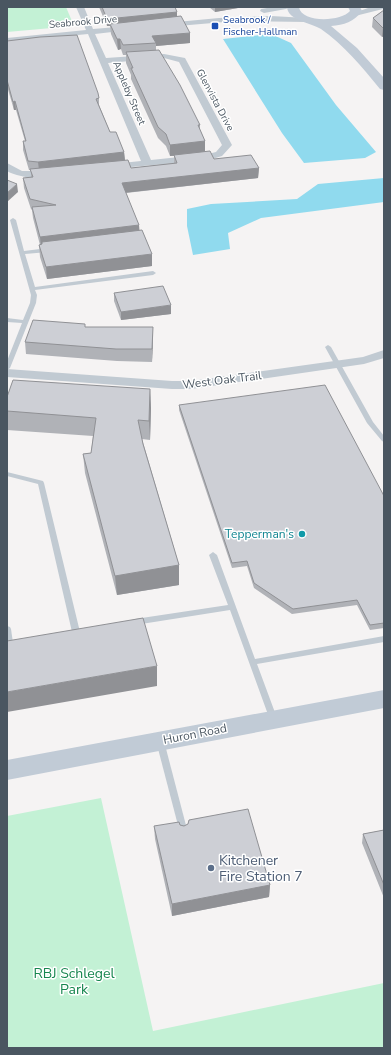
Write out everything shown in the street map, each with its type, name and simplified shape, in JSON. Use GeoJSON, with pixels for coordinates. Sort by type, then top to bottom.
{"type":"FeatureCollection","features":[{"type":"Feature","properties":{"kind":"main road"},"geometry":{"type":"LineString","coordinates":[[293,7],[294,13],[331,31],[365,63],[384,86]]}},
{"type":"Feature","properties":{"kind":"main road"},"geometry":{"type":"LineString","coordinates":[[311,20],[335,22],[353,13]]}},
{"type":"Feature","properties":{"kind":"main road"},"geometry":{"type":"LineString","coordinates":[[353,13],[347,30],[365,63]]}},
{"type":"Feature","properties":{"kind":"main road","name":"Huron Road"},"geometry":{"type":"LineString","coordinates":[[7,770],[384,699]]}},
{"type":"Feature","properties":{"kind":"street","name":"Appleby Street"},"geometry":{"type":"LineString","coordinates":[[80,7],[147,163]]}},
{"type":"Feature","properties":{"kind":"street"},"geometry":{"type":"LineString","coordinates":[[232,18],[286,7]]}},
{"type":"Feature","properties":{"kind":"street"},"geometry":{"type":"LineString","coordinates":[[353,13],[380,7]]}},
{"type":"Feature","properties":{"kind":"street"},"geometry":{"type":"LineString","coordinates":[[156,26],[232,18],[274,17],[311,20]]}},
{"type":"Feature","properties":{"kind":"street","name":"Seabrook Drive"},"geometry":{"type":"LineString","coordinates":[[7,40],[141,27]]}},
{"type":"Feature","properties":{"kind":"street","name":"Glenvista Drive"},"geometry":{"type":"LineString","coordinates":[[100,168],[209,156],[219,154],[227,145],[182,60],[164,56],[103,60]]}},
{"type":"Feature","properties":{"kind":"street"},"geometry":{"type":"LineString","coordinates":[[7,166],[10,169],[24,174],[39,175],[62,173]]}},
{"type":"Feature","properties":{"kind":"street","name":"West Oak Trail"},"geometry":{"type":"LineString","coordinates":[[364,360],[384,354]]}},
{"type":"Feature","properties":{"kind":"street","name":"West Oak Trail"},"geometry":{"type":"LineString","coordinates":[[7,373],[172,385],[191,385],[338,363],[364,360],[384,361]]}},
{"type":"Feature","properties":{"kind":"lane"},"geometry":{"type":"LineString","coordinates":[[7,368],[34,299],[13,220]]}},
{"type":"Feature","properties":{"kind":"lane"},"geometry":{"type":"LineString","coordinates":[[22,253],[53,249]]}},
{"type":"Feature","properties":{"kind":"lane"},"geometry":{"type":"LineString","coordinates":[[32,289],[153,273]]}},
{"type":"Feature","properties":{"kind":"lane"},"geometry":{"type":"LineString","coordinates":[[7,320],[26,322]]}},
{"type":"Feature","properties":{"kind":"lane"},"geometry":{"type":"LineString","coordinates":[[328,347],[370,423],[384,440]]}},
{"type":"Feature","properties":{"kind":"lane"},"geometry":{"type":"LineString","coordinates":[[7,474],[41,482],[76,632]]}},
{"type":"Feature","properties":{"kind":"lane"},"geometry":{"type":"LineString","coordinates":[[213,555],[273,719]]}},
{"type":"Feature","properties":{"kind":"lane"},"geometry":{"type":"LineString","coordinates":[[123,624],[232,607]]}},
{"type":"Feature","properties":{"kind":"lane"},"geometry":{"type":"LineString","coordinates":[[7,630],[11,643]]}},
{"type":"Feature","properties":{"kind":"lane"},"geometry":{"type":"LineString","coordinates":[[252,662],[384,639]]}},
{"type":"Feature","properties":{"kind":"lane"},"geometry":{"type":"LineString","coordinates":[[160,741],[184,833]]}},
{"type":"Feature","properties":{"kind":"green space"},"geometry":{"type":"Polygon","coordinates":[[[7,7],[66,7],[74,26],[7,32],[7,7]]]}},
{"type":"Feature","properties":{"kind":"green space","name":"RBJ Schlegel Park"},"geometry":{"type":"Polygon","coordinates":[[[101,798],[153,1031],[384,983],[384,1048],[7,1048],[7,816],[101,798]]]}},
{"type":"Feature","properties":{"kind":"water"},"geometry":{"type":"Polygon","coordinates":[[[271,34],[291,43],[336,105],[376,152],[365,158],[304,163],[282,133],[223,39],[271,34]]]}},
{"type":"Feature","properties":{"kind":"water"},"geometry":{"type":"Polygon","coordinates":[[[384,178],[384,202],[261,218],[228,233],[230,249],[193,255],[187,226],[187,209],[211,204],[297,199],[318,184],[384,178]]]}},
{"type":"Feature","properties":{"kind":"building"},"geometry":{"type":"Polygon","coordinates":[[[102,7],[175,7],[177,12],[107,19],[102,7]]]}},
{"type":"Feature","properties":{"kind":"building"},"geometry":{"type":"Polygon","coordinates":[[[384,10],[384,28],[383,28],[373,18],[384,10]]]}},
{"type":"Feature","properties":{"kind":"building"},"geometry":{"type":"Polygon","coordinates":[[[181,16],[190,33],[152,36],[156,43],[123,45],[120,39],[117,39],[110,24],[181,16]]]}},
{"type":"Feature","properties":{"kind":"building"},"geometry":{"type":"Polygon","coordinates":[[[77,35],[98,93],[99,98],[96,99],[110,132],[116,132],[124,152],[38,162],[28,161],[23,141],[26,141],[15,101],[13,102],[7,80],[7,41],[77,35]]]}},
{"type":"Feature","properties":{"kind":"building"},"geometry":{"type":"Polygon","coordinates":[[[159,50],[180,85],[200,125],[198,125],[205,141],[170,145],[166,134],[158,127],[131,68],[133,68],[126,52],[159,50]]]}},
{"type":"Feature","properties":{"kind":"building"},"geometry":{"type":"Polygon","coordinates":[[[210,151],[214,159],[251,155],[259,168],[122,183],[139,225],[40,237],[32,207],[56,205],[30,199],[23,178],[33,177],[30,169],[128,160],[131,168],[177,163],[174,155],[210,151]]]}},
{"type":"Feature","properties":{"kind":"building"},"geometry":{"type":"Polygon","coordinates":[[[7,180],[17,184],[7,193],[7,180]]]}},
{"type":"Feature","properties":{"kind":"building"},"geometry":{"type":"Polygon","coordinates":[[[142,230],[152,254],[46,267],[39,245],[42,244],[42,242],[142,230]]]}},
{"type":"Feature","properties":{"kind":"building"},"geometry":{"type":"Polygon","coordinates":[[[163,286],[171,305],[121,312],[114,293],[163,286]]]}},
{"type":"Feature","properties":{"kind":"building"},"geometry":{"type":"Polygon","coordinates":[[[33,320],[85,324],[85,327],[153,327],[152,349],[116,349],[25,342],[33,320]]]}},
{"type":"Feature","properties":{"kind":"building"},"geometry":{"type":"Polygon","coordinates":[[[13,380],[150,389],[149,421],[138,420],[143,444],[179,565],[115,576],[83,454],[91,453],[96,418],[7,411],[7,397],[13,380]]]}},
{"type":"Feature","properties":{"kind":"building","name":"Tepperman's"},"geometry":{"type":"Polygon","coordinates":[[[325,385],[384,496],[384,623],[370,625],[357,600],[293,609],[254,583],[247,561],[232,563],[179,405],[325,385]]]}},
{"type":"Feature","properties":{"kind":"building"},"geometry":{"type":"Polygon","coordinates":[[[143,618],[157,666],[7,692],[7,641],[143,618]]]}},
{"type":"Feature","properties":{"kind":"building","name":"Kitchener Fire Station 7"},"geometry":{"type":"Polygon","coordinates":[[[248,809],[270,885],[172,904],[154,826],[179,822],[180,825],[184,826],[188,824],[189,820],[248,809]]]}},
{"type":"Feature","properties":{"kind":"building"},"geometry":{"type":"Polygon","coordinates":[[[384,830],[384,885],[363,834],[384,830]]]}},
{"type":"Feature","properties":{"kind":"place","name":"Seabrook / Fischer-Hallman"},"geometry":{"type":"Point","coordinates":[215,26]}},
{"type":"Feature","properties":{"kind":"place","name":"Tepperman's"},"geometry":{"type":"Point","coordinates":[302,534]}},
{"type":"Feature","properties":{"kind":"place","name":"Kitchener Fire Station 7"},"geometry":{"type":"Point","coordinates":[211,868]}}]}
